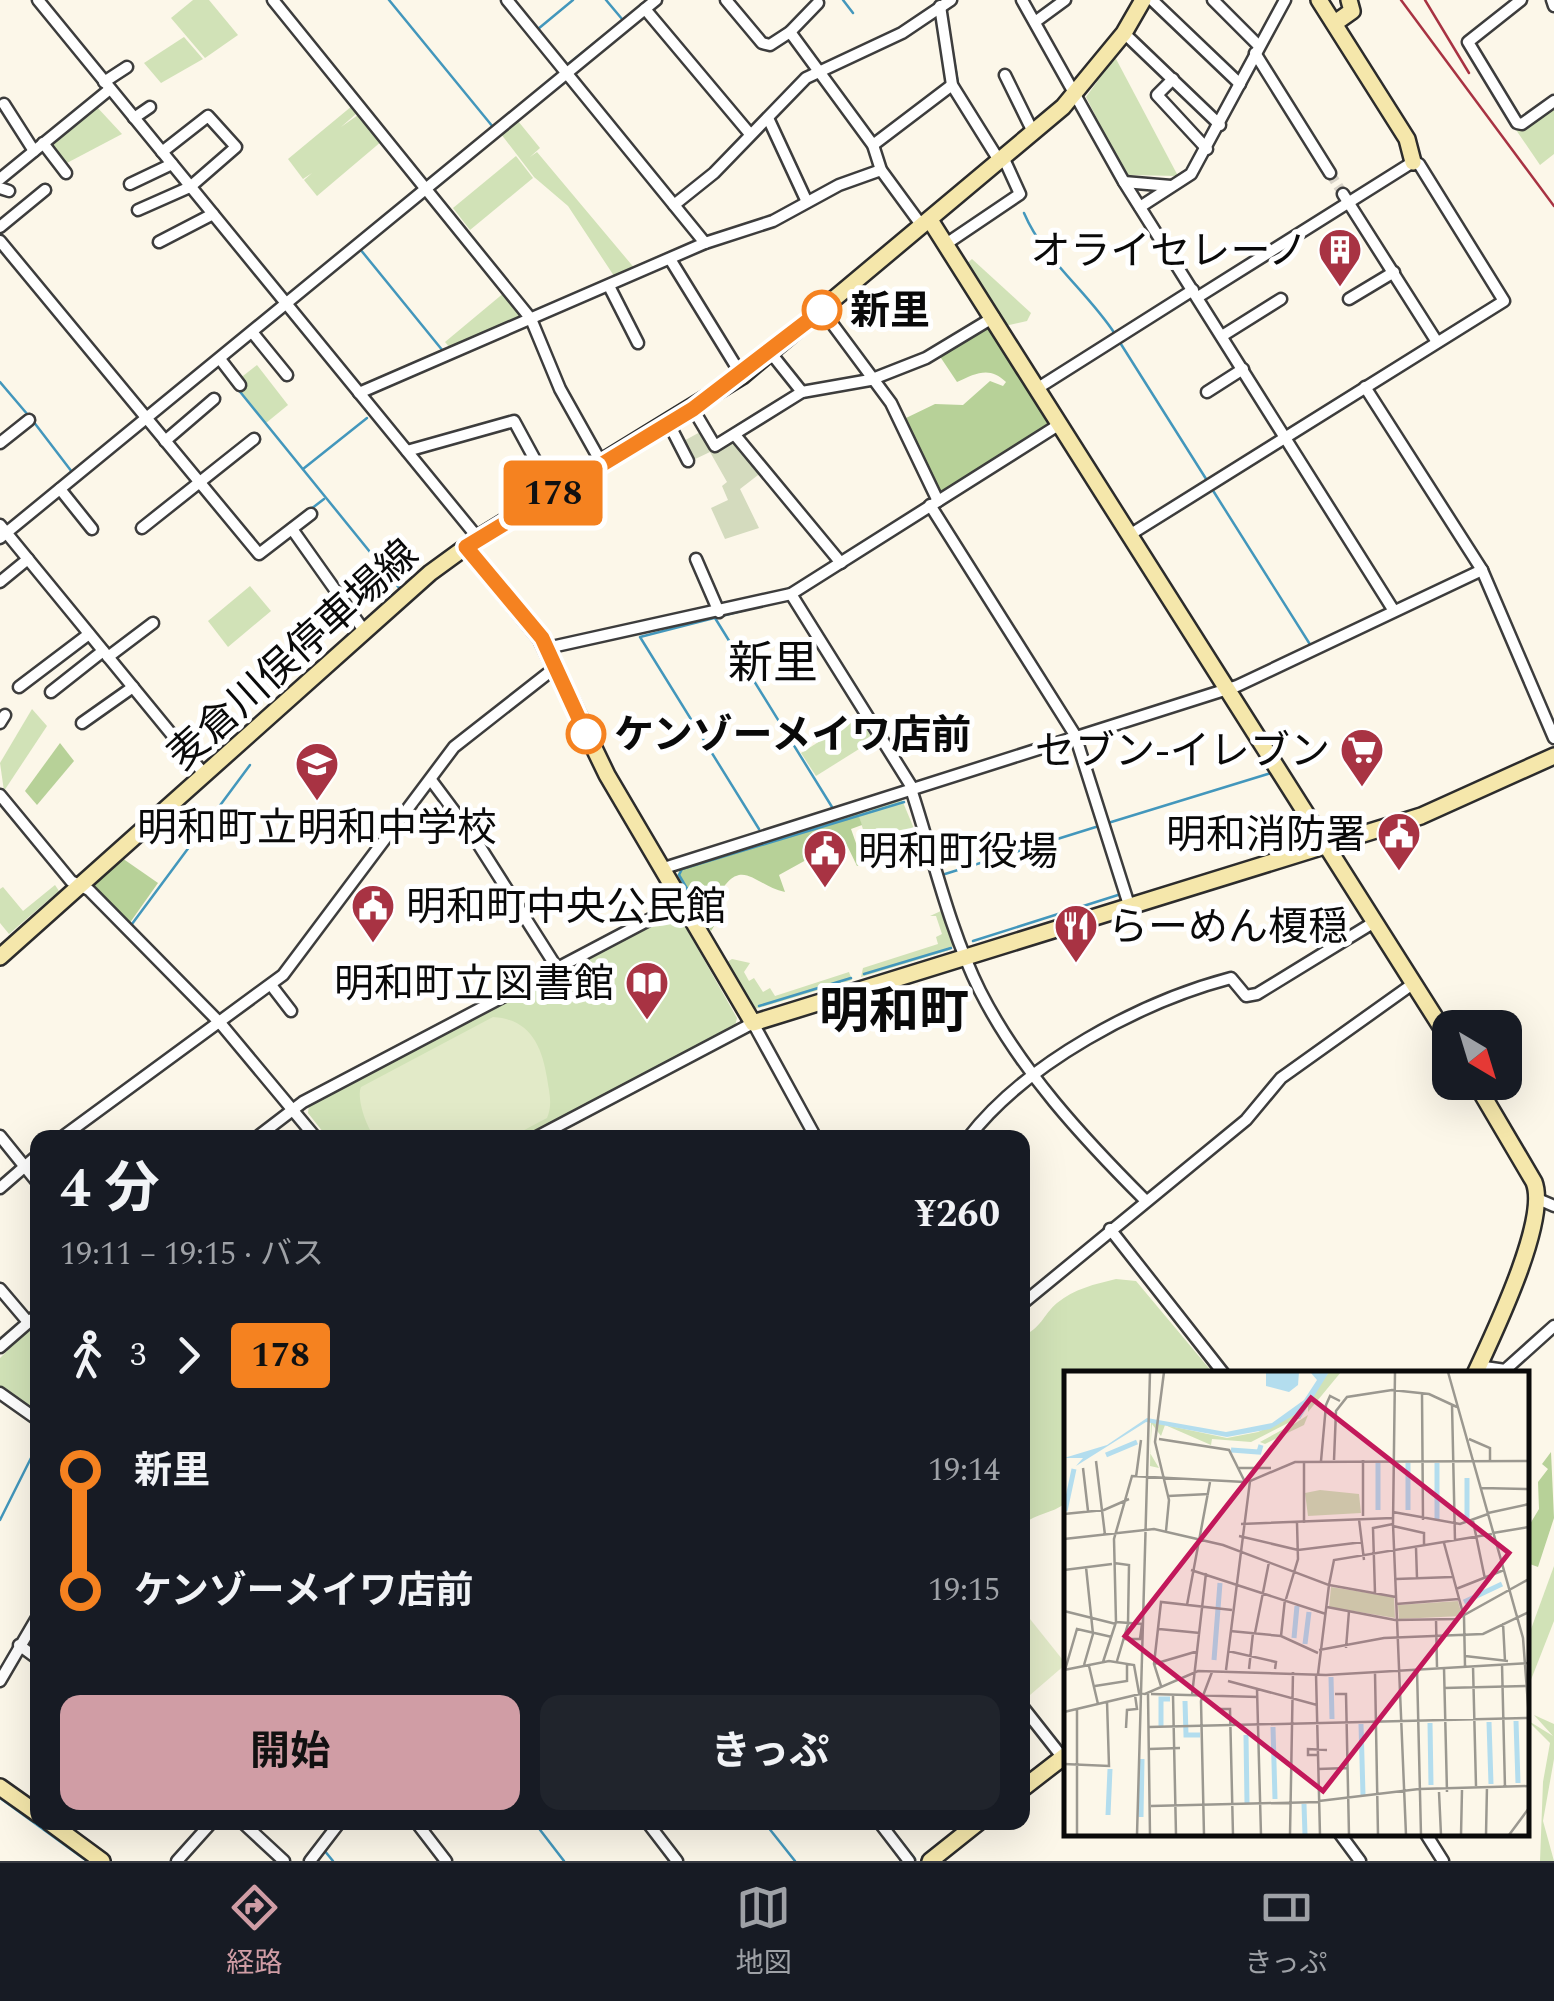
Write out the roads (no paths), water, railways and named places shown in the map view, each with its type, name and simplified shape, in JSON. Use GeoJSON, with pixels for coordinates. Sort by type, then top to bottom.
{"type":"FeatureCollection","features":[{"type":"Feature","properties":{"kind":"street"},"geometry":{"type":"LineString","coordinates":[[38,0],[407,452],[547,648],[601,764],[812,1130]]}},
{"type":"Feature","properties":{"kind":"street"},"geometry":{"type":"LineString","coordinates":[[273,0],[532,319],[560,389],[602,464]]}},
{"type":"Feature","properties":{"kind":"street"},"geometry":{"type":"LineString","coordinates":[[508,0],[704,243]]}},
{"type":"Feature","properties":{"kind":"street"},"geometry":{"type":"LineString","coordinates":[[205,775],[2,532],[220,359],[656,0]]}},
{"type":"Feature","properties":{"kind":"street"},"geometry":{"type":"LineString","coordinates":[[674,205],[714,173],[817,70],[902,34],[951,0]]}},
{"type":"Feature","properties":{"kind":"street"},"geometry":{"type":"LineString","coordinates":[[1022,0],[1077,92],[1124,182],[1394,611]]}},
{"type":"Feature","properties":{"kind":"street"},"geometry":{"type":"LineString","coordinates":[[1035,22],[1066,0]]}},
{"type":"Feature","properties":{"kind":"street","name":"麦倉川俣停車場線"},"geometry":{"type":"LineString","coordinates":[[3,948],[80,886],[365,632],[472,543],[742,376],[1034,134],[1077,92],[1124,33],[1143,0]]}},
{"type":"Feature","properties":{"kind":"street"},"geometry":{"type":"LineString","coordinates":[[1152,0],[1240,84]]}},
{"type":"Feature","properties":{"kind":"street"},"geometry":{"type":"LineString","coordinates":[[1213,0],[1257,49],[1330,173]]}},
{"type":"Feature","properties":{"kind":"street"},"geometry":{"type":"LineString","coordinates":[[1319,0],[1408,139],[1412,162]]}},
{"type":"Feature","properties":{"kind":"street"},"geometry":{"type":"LineString","coordinates":[[1335,23],[1352,11],[1349,0]]}},
{"type":"Feature","properties":{"kind":"street"},"geometry":{"type":"LineString","coordinates":[[1521,0],[1468,42],[1518,123],[1554,100]]}},
{"type":"Feature","properties":{"kind":"street"},"geometry":{"type":"LineString","coordinates":[[732,2],[762,43],[770,45],[790,32],[818,2]]}},
{"type":"Feature","properties":{"kind":"street"},"geometry":{"type":"LineString","coordinates":[[1140,206],[1190,174],[1220,125],[1280,2]]}},
{"type":"Feature","properties":{"kind":"street"},"geometry":{"type":"LineString","coordinates":[[940,4],[952,85],[1020,194],[946,244]]}},
{"type":"Feature","properties":{"kind":"street"},"geometry":{"type":"LineString","coordinates":[[645,9],[750,134]]}},
{"type":"Feature","properties":{"kind":"street"},"geometry":{"type":"LineString","coordinates":[[790,32],[872,145],[880,170],[946,244],[994,317],[1432,1012]]}},
{"type":"Feature","properties":{"kind":"street"},"geometry":{"type":"LineString","coordinates":[[1124,33],[1220,125]]}},
{"type":"Feature","properties":{"kind":"street"},"geometry":{"type":"LineString","coordinates":[[0,179],[127,67]]}},
{"type":"Feature","properties":{"kind":"street"},"geometry":{"type":"LineString","coordinates":[[1005,75],[1034,134]]}},
{"type":"Feature","properties":{"kind":"street"},"geometry":{"type":"LineString","coordinates":[[1173,79],[1158,95],[1207,149]]}},
{"type":"Feature","properties":{"kind":"street"},"geometry":{"type":"LineString","coordinates":[[872,145],[952,85]]}},
{"type":"Feature","properties":{"kind":"street"},"geometry":{"type":"LineString","coordinates":[[4,104],[38,147],[66,172]]}},
{"type":"Feature","properties":{"kind":"street"},"geometry":{"type":"LineString","coordinates":[[134,118],[150,107]]}},
{"type":"Feature","properties":{"kind":"street"},"geometry":{"type":"LineString","coordinates":[[138,210],[190,187],[235,150],[212,117],[205,117],[162,152]]}},
{"type":"Feature","properties":{"kind":"street"},"geometry":{"type":"LineString","coordinates":[[768,118],[808,202]]}},
{"type":"Feature","properties":{"kind":"street"},"geometry":{"type":"LineString","coordinates":[[1038,388],[1346,198],[1412,162],[1419,164],[1504,300],[1131,534]]}},
{"type":"Feature","properties":{"kind":"street"},"geometry":{"type":"LineString","coordinates":[[130,184],[172,164]]}},
{"type":"Feature","properties":{"kind":"street"},"geometry":{"type":"LineString","coordinates":[[359,394],[704,243],[773,221],[880,170]]}},
{"type":"Feature","properties":{"kind":"street"},"geometry":{"type":"LineString","coordinates":[[1124,182],[1172,186]]}},
{"type":"Feature","properties":{"kind":"street"},"geometry":{"type":"LineString","coordinates":[[0,227],[45,190]]}},
{"type":"Feature","properties":{"kind":"street"},"geometry":{"type":"LineString","coordinates":[[1346,198],[1438,342]]}},
{"type":"Feature","properties":{"kind":"street"},"geometry":{"type":"LineString","coordinates":[[159,242],[213,214]]}},
{"type":"Feature","properties":{"kind":"street"},"geometry":{"type":"LineString","coordinates":[[0,241],[259,554],[310,514]]}},
{"type":"Feature","properties":{"kind":"street"},"geometry":{"type":"LineString","coordinates":[[670,259],[742,376]]}},
{"type":"Feature","properties":{"kind":"street"},"geometry":{"type":"LineString","coordinates":[[1349,300],[1394,272]]}},
{"type":"Feature","properties":{"kind":"street"},"geometry":{"type":"LineString","coordinates":[[609,286],[638,343]]}},
{"type":"Feature","properties":{"kind":"street"},"geometry":{"type":"LineString","coordinates":[[1222,336],[1281,299]]}},
{"type":"Feature","properties":{"kind":"street"},"geometry":{"type":"LineString","coordinates":[[822,310],[870,380],[891,403],[934,503],[1076,735],[1129,905]]}},
{"type":"Feature","properties":{"kind":"street"},"geometry":{"type":"LineString","coordinates":[[693,409],[715,446],[802,392],[870,380],[926,358],[994,317]]}},
{"type":"Feature","properties":{"kind":"street"},"geometry":{"type":"LineString","coordinates":[[252,332],[286,376]]}},
{"type":"Feature","properties":{"kind":"street"},"geometry":{"type":"LineString","coordinates":[[770,352],[802,392]]}},
{"type":"Feature","properties":{"kind":"street"},"geometry":{"type":"LineString","coordinates":[[220,359],[240,385]]}},
{"type":"Feature","properties":{"kind":"street"},"geometry":{"type":"LineString","coordinates":[[1207,392],[1243,369]]}},
{"type":"Feature","properties":{"kind":"street"},"geometry":{"type":"LineString","coordinates":[[1365,387],[1482,570],[1554,738]]}},
{"type":"Feature","properties":{"kind":"street"},"geometry":{"type":"LineString","coordinates":[[164,440],[214,400]]}},
{"type":"Feature","properties":{"kind":"street"},"geometry":{"type":"LineString","coordinates":[[0,443],[28,420]]}},
{"type":"Feature","properties":{"kind":"street"},"geometry":{"type":"LineString","coordinates":[[407,452],[514,421],[553,493]]}},
{"type":"Feature","properties":{"kind":"street"},"geometry":{"type":"LineString","coordinates":[[669,424],[688,462]]}},
{"type":"Feature","properties":{"kind":"street"},"geometry":{"type":"LineString","coordinates":[[547,648],[792,594],[1060,424]]}},
{"type":"Feature","properties":{"kind":"street"},"geometry":{"type":"LineString","coordinates":[[736,435],[841,563]]}},
{"type":"Feature","properties":{"kind":"street"},"geometry":{"type":"LineString","coordinates":[[142,528],[254,439]]}},
{"type":"Feature","properties":{"kind":"street"},"geometry":{"type":"LineString","coordinates":[[60,489],[92,529]]}},
{"type":"Feature","properties":{"kind":"street"},"geometry":{"type":"LineString","coordinates":[[292,528],[365,632]]}},
{"type":"Feature","properties":{"kind":"street"},"geometry":{"type":"LineString","coordinates":[[696,558],[719,612]]}},
{"type":"Feature","properties":{"kind":"street"},"geometry":{"type":"LineString","coordinates":[[0,582],[28,560]]}},
{"type":"Feature","properties":{"kind":"street"},"geometry":{"type":"LineString","coordinates":[[661,869],[1228,688],[1482,570]]}},
{"type":"Feature","properties":{"kind":"street"},"geometry":{"type":"LineString","coordinates":[[792,594],[912,789],[964,955],[1002,1032],[1084,1139],[1145,1200]]}},
{"type":"Feature","properties":{"kind":"street"},"geometry":{"type":"LineString","coordinates":[[51,692],[153,623]]}},
{"type":"Feature","properties":{"kind":"street"},"geometry":{"type":"LineString","coordinates":[[19,688],[89,634]]}},
{"type":"Feature","properties":{"kind":"street"},"geometry":{"type":"LineString","coordinates":[[72,1130],[271,984],[332,914],[454,747],[556,666]]}},
{"type":"Feature","properties":{"kind":"street"},"geometry":{"type":"LineString","coordinates":[[82,723],[132,687]]}},
{"type":"Feature","properties":{"kind":"street"},"geometry":{"type":"LineString","coordinates":[[550,1130],[753,1023],[1421,816],[1554,756]]}},
{"type":"Feature","properties":{"kind":"street"},"geometry":{"type":"LineString","coordinates":[[431,780],[524,911],[557,968]]}},
{"type":"Feature","properties":{"kind":"street"},"geometry":{"type":"LineString","coordinates":[[0,794],[80,886],[221,1024],[310,1130]]}},
{"type":"Feature","properties":{"kind":"street"},"geometry":{"type":"LineString","coordinates":[[162,813],[189,837]]}},
{"type":"Feature","properties":{"kind":"street"},"geometry":{"type":"LineString","coordinates":[[266,1130],[293,1109],[681,903]]}},
{"type":"Feature","properties":{"kind":"street"},"geometry":{"type":"LineString","coordinates":[[974,1130],[993,1106],[1071,1049],[1175,997],[1231,978],[1246,996],[1258,994],[1376,921]]}},
{"type":"Feature","properties":{"kind":"street"},"geometry":{"type":"LineString","coordinates":[[1030,1297],[1246,1120],[1281,1078],[1414,982]]}},
{"type":"Feature","properties":{"kind":"street"},"geometry":{"type":"LineString","coordinates":[[271,984],[291,1011]]}},
{"type":"Feature","properties":{"kind":"street"},"geometry":{"type":"LineString","coordinates":[[1486,1100],[1549,1202],[1534,1227],[1476,1370],[1505,1370],[1554,1326]]}},
{"type":"Feature","properties":{"kind":"street"},"geometry":{"type":"LineString","coordinates":[[0,1136],[30,1173]]}},
{"type":"Feature","properties":{"kind":"street"},"geometry":{"type":"LineString","coordinates":[[0,1188],[30,1161]]}},
{"type":"Feature","properties":{"kind":"street"},"geometry":{"type":"LineString","coordinates":[[1110,1230],[1222,1371]]}},
{"type":"Feature","properties":{"kind":"street"},"geometry":{"type":"LineString","coordinates":[[0,1289],[30,1315]]}},
{"type":"Feature","properties":{"kind":"street"},"geometry":{"type":"LineString","coordinates":[[0,1347],[30,1321]]}},
{"type":"Feature","properties":{"kind":"street"},"geometry":{"type":"LineString","coordinates":[[0,1393],[30,1414]]}},
{"type":"Feature","properties":{"kind":"street"},"geometry":{"type":"LineString","coordinates":[[0,1681],[30,1629]]}},
{"type":"Feature","properties":{"kind":"street"},"geometry":{"type":"LineString","coordinates":[[20,1645],[30,1653]]}},
{"type":"Feature","properties":{"kind":"street"},"geometry":{"type":"LineString","coordinates":[[1030,1715],[1064,1756]]}},
{"type":"Feature","properties":{"kind":"street"},"geometry":{"type":"LineString","coordinates":[[1030,1783],[1064,1758]]}},
{"type":"Feature","properties":{"kind":"street"},"geometry":{"type":"LineString","coordinates":[[0,1787],[30,1808]]}},
{"type":"Feature","properties":{"kind":"street"},"geometry":{"type":"LineString","coordinates":[[60,1830],[102,1861]]}},
{"type":"Feature","properties":{"kind":"street"},"geometry":{"type":"LineString","coordinates":[[177,1861],[205,1830]]}},
{"type":"Feature","properties":{"kind":"street"},"geometry":{"type":"LineString","coordinates":[[251,1830],[284,1861]]}},
{"type":"Feature","properties":{"kind":"street"},"geometry":{"type":"LineString","coordinates":[[310,1861],[334,1830]]}},
{"type":"Feature","properties":{"kind":"street"},"geometry":{"type":"LineString","coordinates":[[422,1830],[446,1861]]}},
{"type":"Feature","properties":{"kind":"street"},"geometry":{"type":"LineString","coordinates":[[652,1830],[677,1861]]}},
{"type":"Feature","properties":{"kind":"street"},"geometry":{"type":"LineString","coordinates":[[885,1830],[909,1861]]}},
{"type":"Feature","properties":{"kind":"street"},"geometry":{"type":"LineString","coordinates":[[930,1861],[969,1830]]}},
{"type":"Feature","properties":{"kind":"street"},"geometry":{"type":"LineString","coordinates":[[1341,1836],[1360,1861]]}},
{"type":"Feature","properties":{"kind":"street"},"geometry":{"type":"LineString","coordinates":[[1427,1836],[1443,1861]]}},
{"type":"Feature","properties":{"kind":"waterway"},"geometry":{"type":"LineString","coordinates":[[389,0],[493,127]]}},
{"type":"Feature","properties":{"kind":"waterway"},"geometry":{"type":"LineString","coordinates":[[538,29],[573,0]]}},
{"type":"Feature","properties":{"kind":"waterway"},"geometry":{"type":"LineString","coordinates":[[606,0],[622,19]]}},
{"type":"Feature","properties":{"kind":"waterway"},"geometry":{"type":"LineString","coordinates":[[843,0],[853,13]]}},
{"type":"Feature","properties":{"kind":"waterway"},"geometry":{"type":"LineString","coordinates":[[946,11],[958,84]]}},
{"type":"Feature","properties":{"kind":"waterway"},"geometry":{"type":"LineString","coordinates":[[567,65],[623,20]]}},
{"type":"Feature","properties":{"kind":"waterway"},"geometry":{"type":"LineString","coordinates":[[1024,213],[1054,261],[1115,334]]}},
{"type":"Feature","properties":{"kind":"waterway"},"geometry":{"type":"LineString","coordinates":[[360,249],[443,351]]}},
{"type":"Feature","properties":{"kind":"waterway"},"geometry":{"type":"LineString","coordinates":[[1119,341],[1208,482]]}},
{"type":"Feature","properties":{"kind":"waterway"},"geometry":{"type":"LineString","coordinates":[[219,366],[229,378]]}},
{"type":"Feature","properties":{"kind":"waterway"},"geometry":{"type":"LineString","coordinates":[[0,382],[28,415]]}},
{"type":"Feature","properties":{"kind":"waterway"},"geometry":{"type":"LineString","coordinates":[[237,388],[400,589]]}},
{"type":"Feature","properties":{"kind":"waterway"},"geometry":{"type":"LineString","coordinates":[[303,469],[367,418]]}},
{"type":"Feature","properties":{"kind":"waterway"},"geometry":{"type":"LineString","coordinates":[[33,421],[72,472]]}},
{"type":"Feature","properties":{"kind":"waterway"},"geometry":{"type":"LineString","coordinates":[[1212,489],[1311,646]]}},
{"type":"Feature","properties":{"kind":"waterway"},"geometry":{"type":"LineString","coordinates":[[311,509],[324,499]]}},
{"type":"Feature","properties":{"kind":"waterway"},"geometry":{"type":"LineString","coordinates":[[759,829],[640,637],[773,603]]}},
{"type":"Feature","properties":{"kind":"waterway"},"geometry":{"type":"LineString","coordinates":[[715,618],[832,807]]}},
{"type":"Feature","properties":{"kind":"waterway"},"geometry":{"type":"LineString","coordinates":[[132,924],[250,765]]}},
{"type":"Feature","properties":{"kind":"waterway"},"geometry":{"type":"LineString","coordinates":[[1108,823],[1271,773]]}},
{"type":"Feature","properties":{"kind":"waterway"},"geometry":{"type":"LineString","coordinates":[[708,924],[679,875],[682,869],[904,802]]}},
{"type":"Feature","properties":{"kind":"waterway"},"geometry":{"type":"LineString","coordinates":[[945,874],[1099,826]]}},
{"type":"Feature","properties":{"kind":"waterway"},"geometry":{"type":"LineString","coordinates":[[973,941],[1118,895]]}},
{"type":"Feature","properties":{"kind":"waterway"},"geometry":{"type":"LineString","coordinates":[[864,974],[951,948]]}},
{"type":"Feature","properties":{"kind":"waterway"},"geometry":{"type":"LineString","coordinates":[[759,1006],[851,978]]}},
{"type":"Feature","properties":{"kind":"waterway"},"geometry":{"type":"LineString","coordinates":[[0,1520],[30,1460]]}},
{"type":"Feature","properties":{"kind":"waterway"},"geometry":{"type":"LineString","coordinates":[[0,1798],[30,1820]]}},
{"type":"Feature","properties":{"kind":"waterway"},"geometry":{"type":"LineString","coordinates":[[44,1830],[87,1861]]}},
{"type":"Feature","properties":{"kind":"waterway"},"geometry":{"type":"LineString","coordinates":[[540,1830],[564,1861]]}},
{"type":"Feature","properties":{"kind":"waterway"},"geometry":{"type":"LineString","coordinates":[[770,1830],[795,1861]]}},
{"type":"Feature","properties":{"kind":"waterway"},"geometry":{"type":"LineString","coordinates":[[892,1830],[915,1859]]}},
{"type":"Feature","properties":{"kind":"waterway"},"geometry":{"type":"LineString","coordinates":[[324,1850],[333,1861]]}},
{"type":"Feature","properties":{"kind":"tunnel"},"geometry":{"type":"LineString","coordinates":[[1330,173],[1343,194]]}},
{"type":"Feature","properties":{"kind":"railway"},"geometry":{"type":"LineString","coordinates":[[1401,0],[1554,206]]}},
{"type":"Feature","properties":{"kind":"railway"},"geometry":{"type":"LineString","coordinates":[[1425,0],[1469,73]]}},
{"type":"Feature","properties":{"kind":"place","name":"オライセレーノ"},"geometry":{"type":"Point","coordinates":[1340,288]}},
{"type":"Feature","properties":{"kind":"place","name":"新里"},"geometry":{"type":"Point","coordinates":[822,310]}},
{"type":"Feature","properties":{"kind":"place","name":"ケンゾーメイワ店前"},"geometry":{"type":"Point","coordinates":[586,734]}},
{"type":"Feature","properties":{"kind":"place","name":"セブン-イレブン"},"geometry":{"type":"Point","coordinates":[1362,788]}},
{"type":"Feature","properties":{"kind":"place","name":"明和町立明和中学校"},"geometry":{"type":"Point","coordinates":[317,802]}},
{"type":"Feature","properties":{"kind":"place","name":"明和消防署"},"geometry":{"type":"Point","coordinates":[1399,872]}},
{"type":"Feature","properties":{"kind":"place","name":"明和町役場"},"geometry":{"type":"Point","coordinates":[825,889]}},
{"type":"Feature","properties":{"kind":"place","name":"明和町中央公民館"},"geometry":{"type":"Point","coordinates":[373,944]}},
{"type":"Feature","properties":{"kind":"place","name":"らーめん榎穏"},"geometry":{"type":"Point","coordinates":[1076,964]}},
{"type":"Feature","properties":{"kind":"place","name":"明和町立図書館"},"geometry":{"type":"Point","coordinates":[647,1021]}},
{"type":"Feature","properties":{"kind":"district","name":"新里"},"geometry":{"type":"Point","coordinates":[773,662]}},
{"type":"Feature","properties":{"kind":"district","name":"明和町"},"geometry":{"type":"Point","coordinates":[894,1010]}}]}
